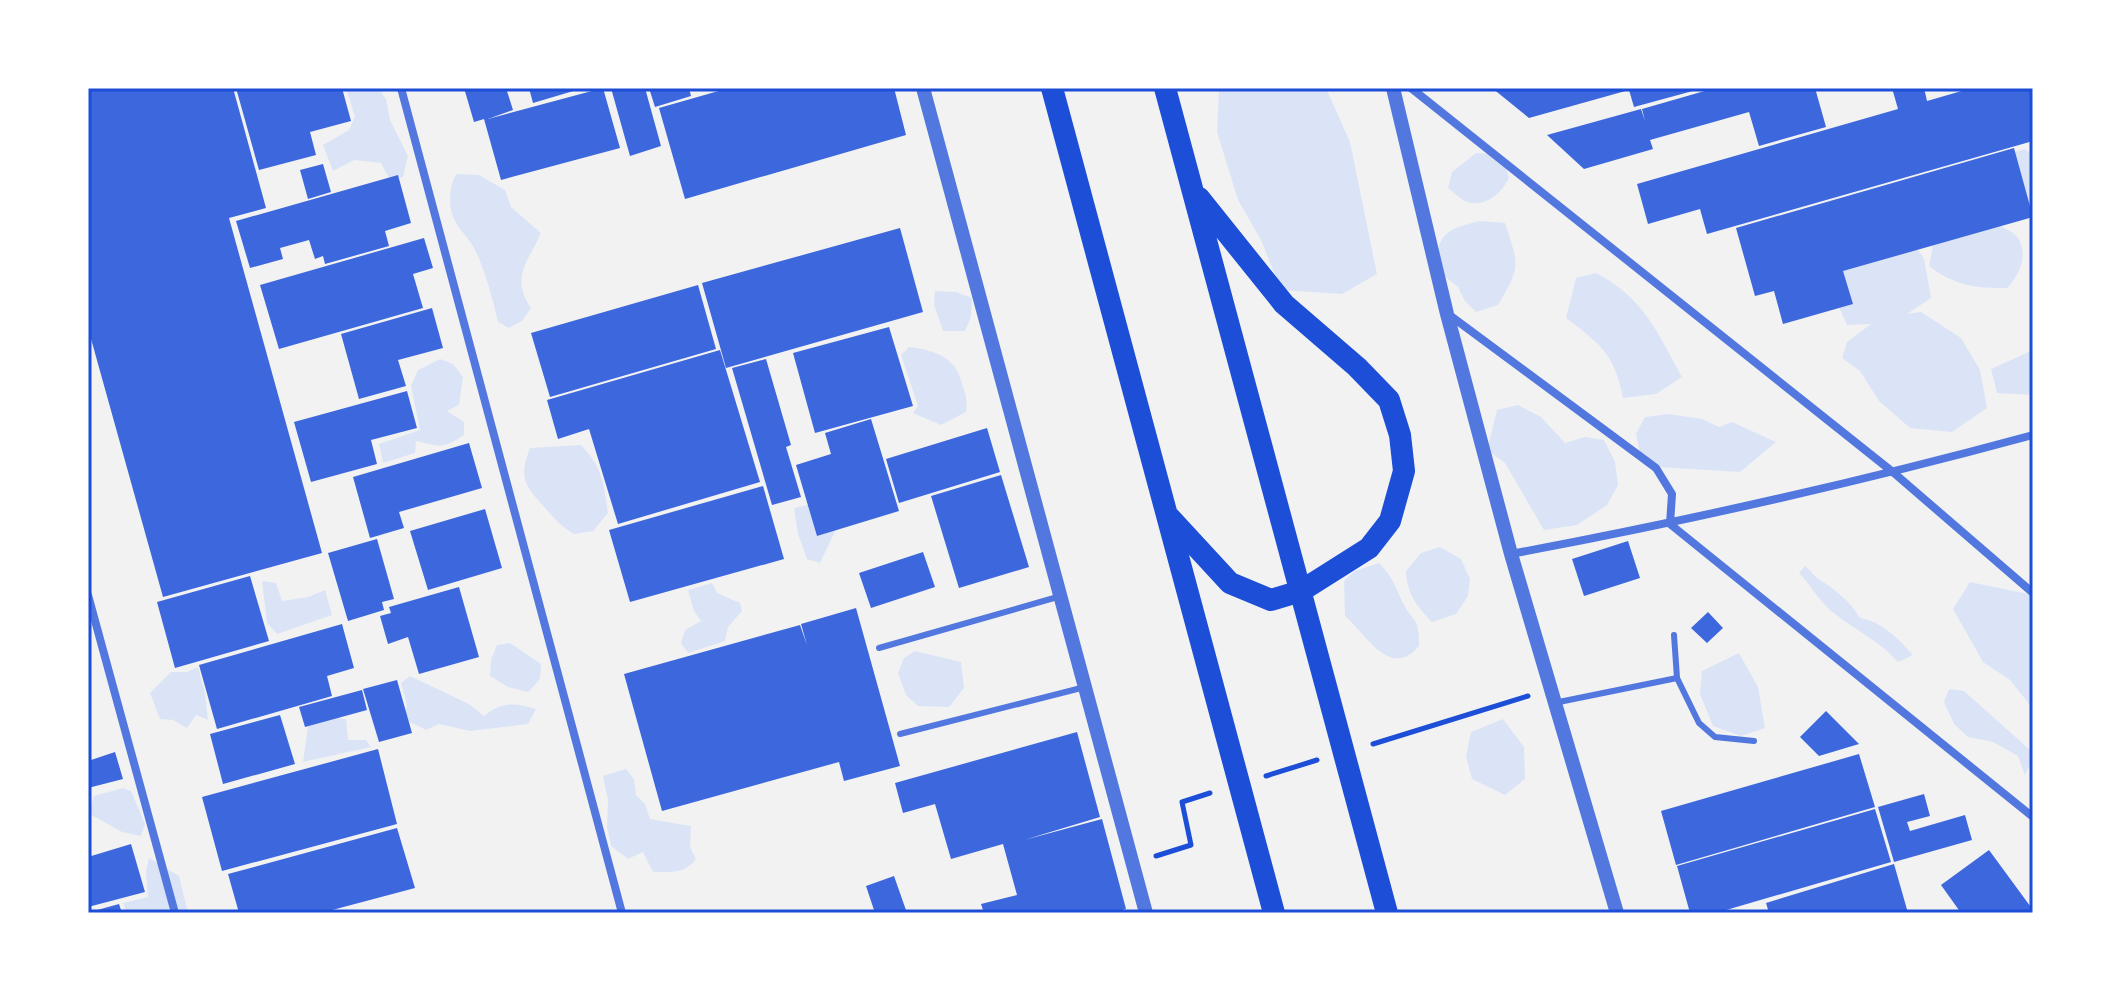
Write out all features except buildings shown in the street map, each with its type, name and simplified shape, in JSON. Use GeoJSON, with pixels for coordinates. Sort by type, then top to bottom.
{"type":"FeatureCollection","features":[{"type":"Feature","properties":{"kind":"highway"},"geometry":{"type":"LineString","coordinates":[[1052,88],[1274,913]]}},
{"type":"Feature","properties":{"kind":"highway"},"geometry":{"type":"LineString","coordinates":[[1165,88],[1387,913]]}},
{"type":"Feature","properties":{"kind":"highway"},"geometry":{"type":"LineString","coordinates":[[1167,514],[1230,583],[1271,600],[1301,591],[1369,548],[1390,521],[1404,471],[1400,435],[1389,400],[1357,367],[1284,304],[1192,189]]}},
{"type":"Feature","properties":{"kind":"street"},"geometry":{"type":"LineString","coordinates":[[401,88],[622,913]]}},
{"type":"Feature","properties":{"kind":"street"},"geometry":{"type":"LineString","coordinates":[[923,88],[1146,913]]}},
{"type":"Feature","properties":{"kind":"street"},"geometry":{"type":"LineString","coordinates":[[1393,88],[1447,314],[1511,554],[1617,913]]}},
{"type":"Feature","properties":{"kind":"street"},"geometry":{"type":"LineString","coordinates":[[1411,88],[1894,473],[2033,593]]}},
{"type":"Feature","properties":{"kind":"street"},"geometry":{"type":"LineString","coordinates":[[1447,314],[1656,468],[1672,494],[1670,524]]}},
{"type":"Feature","properties":{"kind":"street"},"geometry":{"type":"LineString","coordinates":[[1511,554],[1670,524],[1894,473],[2033,435]]}},
{"type":"Feature","properties":{"kind":"street"},"geometry":{"type":"LineString","coordinates":[[1670,524],[2033,817]]}},
{"type":"Feature","properties":{"kind":"street"},"geometry":{"type":"LineString","coordinates":[[88,595],[175,913]]}},
{"type":"Feature","properties":{"kind":"lane"},"geometry":{"type":"LineString","coordinates":[[879,648],[1061,596]]}},
{"type":"Feature","properties":{"kind":"lane"},"geometry":{"type":"LineString","coordinates":[[1674,635],[1677,678],[1699,723],[1715,737],[1754,741]]}},
{"type":"Feature","properties":{"kind":"lane"},"geometry":{"type":"LineString","coordinates":[[1552,696],[1677,678]]}},
{"type":"Feature","properties":{"kind":"lane"},"geometry":{"type":"LineString","coordinates":[[900,734],[1085,687]]}},
{"type":"Feature","properties":{"kind":"path"},"geometry":{"type":"LineString","coordinates":[[1360,747],[1464,716],[1552,696]]}},
{"type":"Feature","properties":{"kind":"path"},"geometry":{"type":"LineString","coordinates":[[1256,779],[1331,756]]}},
{"type":"Feature","properties":{"kind":"path"},"geometry":{"type":"LineString","coordinates":[[1132,864],[1191,845],[1182,802],[1212,793]]}},
{"type":"Feature","properties":{"kind":"shaded area"},"geometry":{"type":"Polygon","coordinates":[[[346,88],[378,88],[386,99],[390,120],[408,156],[403,177],[389,178],[381,163],[354,160],[333,171],[323,145],[349,130],[355,117],[346,88]]]}},
{"type":"Feature","properties":{"kind":"shaded area"},"geometry":{"type":"Polygon","coordinates":[[[1219,88],[1326,88],[1350,142],[1377,274],[1342,294],[1281,290],[1261,240],[1238,200],[1217,132],[1219,88]]]}},
{"type":"Feature","properties":{"kind":"shaded area"},"geometry":{"type":"Polygon","coordinates":[[[2025,149],[2033,155],[2033,201],[2026,216],[2004,154],[2025,149]]]}},
{"type":"Feature","properties":{"kind":"shaded area"},"geometry":{"type":"Polygon","coordinates":[[[1476,153],[1502,155],[1509,178],[1491,198],[1472,203],[1448,188],[1452,172],[1476,153]]]}},
{"type":"Feature","properties":{"kind":"shaded area"},"geometry":{"type":"Polygon","coordinates":[[[457,174],[479,175],[505,190],[511,207],[541,233],[523,270],[522,288],[531,308],[522,321],[509,328],[498,322],[478,257],[453,216],[451,191],[457,174]]]}},
{"type":"Feature","properties":{"kind":"shaded area"},"geometry":{"type":"Polygon","coordinates":[[[1481,221],[1505,223],[1515,266],[1511,282],[1498,305],[1476,312],[1465,301],[1458,287],[1437,270],[1437,258],[1438,248],[1446,235],[1452,230],[1481,221]]]}},
{"type":"Feature","properties":{"kind":"shaded area"},"geometry":{"type":"Polygon","coordinates":[[[2001,226],[2017,236],[2023,252],[2019,271],[2007,288],[1966,284],[1947,278],[1929,266],[1933,245],[2001,226]]]}},
{"type":"Feature","properties":{"kind":"shaded area"},"geometry":{"type":"Polygon","coordinates":[[[1904,228],[1924,259],[1931,298],[1907,314],[1921,312],[1961,338],[1980,370],[1987,408],[1952,432],[1910,428],[1879,401],[1860,371],[1842,358],[1847,342],[1871,324],[1847,325],[1825,276],[1904,228]]]}},
{"type":"Feature","properties":{"kind":"shaded area"},"geometry":{"type":"Polygon","coordinates":[[[1596,273],[1638,305],[1682,377],[1656,394],[1623,398],[1615,370],[1604,351],[1566,318],[1576,278],[1596,273]]]}},
{"type":"Feature","properties":{"kind":"shaded area"},"geometry":{"type":"Polygon","coordinates":[[[935,291],[956,292],[972,298],[971,317],[965,331],[943,331],[934,305],[935,291]]]}},
{"type":"Feature","properties":{"kind":"shaded area"},"geometry":{"type":"Polygon","coordinates":[[[909,347],[934,352],[953,365],[965,393],[966,412],[941,425],[913,413],[918,406],[901,355],[909,347]]]}},
{"type":"Feature","properties":{"kind":"shaded area"},"geometry":{"type":"Polygon","coordinates":[[[2033,350],[2033,395],[1997,393],[1991,369],[2033,350]]]}},
{"type":"Feature","properties":{"kind":"shaded area"},"geometry":{"type":"Polygon","coordinates":[[[440,359],[453,364],[463,377],[459,405],[447,411],[464,422],[464,435],[441,446],[416,441],[415,453],[383,463],[379,444],[420,430],[411,386],[418,370],[440,359]]]}},
{"type":"Feature","properties":{"kind":"shaded area"},"geometry":{"type":"Polygon","coordinates":[[[1518,405],[1541,417],[1565,443],[1585,437],[1604,440],[1615,462],[1618,485],[1607,505],[1577,525],[1544,530],[1505,463],[1487,450],[1497,410],[1518,405]]]}},
{"type":"Feature","properties":{"kind":"shaded area"},"geometry":{"type":"Polygon","coordinates":[[[1668,414],[1702,419],[1719,427],[1732,422],[1776,442],[1740,472],[1658,467],[1640,454],[1636,434],[1645,417],[1668,414]]]}},
{"type":"Feature","properties":{"kind":"shaded area"},"geometry":{"type":"Polygon","coordinates":[[[581,445],[601,476],[608,513],[593,531],[574,534],[559,523],[533,494],[526,482],[524,467],[530,448],[581,445]]]}},
{"type":"Feature","properties":{"kind":"shaded area"},"geometry":{"type":"Polygon","coordinates":[[[808,505],[840,521],[820,563],[807,559],[798,534],[794,508],[808,505]]]}},
{"type":"Feature","properties":{"kind":"shaded area"},"geometry":{"type":"Polygon","coordinates":[[[1440,547],[1461,559],[1470,579],[1468,596],[1456,614],[1432,622],[1413,599],[1406,571],[1421,553],[1440,547]]]}},
{"type":"Feature","properties":{"kind":"shaded area"},"geometry":{"type":"Polygon","coordinates":[[[1379,563],[1418,629],[1419,646],[1398,658],[1380,651],[1345,616],[1344,581],[1355,571],[1379,563]]]}},
{"type":"Feature","properties":{"kind":"shaded area"},"geometry":{"type":"Polygon","coordinates":[[[1805,566],[1842,596],[1860,618],[1882,627],[1913,655],[1898,662],[1837,615],[1799,573],[1805,566]]]}},
{"type":"Feature","properties":{"kind":"shaded area"},"geometry":{"type":"Polygon","coordinates":[[[262,581],[276,583],[282,601],[308,597],[325,590],[332,615],[277,634],[267,623],[262,581]]]}},
{"type":"Feature","properties":{"kind":"shaded area"},"geometry":{"type":"Polygon","coordinates":[[[1970,582],[2033,595],[2033,709],[2010,680],[1983,662],[1953,609],[1970,582]]]}},
{"type":"Feature","properties":{"kind":"shaded area"},"geometry":{"type":"Polygon","coordinates":[[[712,583],[717,593],[740,603],[742,611],[728,627],[725,641],[688,653],[681,643],[685,630],[701,621],[694,611],[688,590],[712,583]]]}},
{"type":"Feature","properties":{"kind":"shaded area"},"geometry":{"type":"Polygon","coordinates":[[[510,643],[541,664],[540,679],[528,692],[508,687],[490,676],[491,660],[497,645],[510,643]]]}},
{"type":"Feature","properties":{"kind":"shaded area"},"geometry":{"type":"Polygon","coordinates":[[[915,651],[961,662],[964,688],[949,707],[918,706],[906,695],[898,673],[904,658],[915,651]]]}},
{"type":"Feature","properties":{"kind":"shaded area"},"geometry":{"type":"Polygon","coordinates":[[[1739,653],[1758,687],[1765,728],[1741,736],[1713,726],[1700,694],[1702,671],[1739,653]]]}},
{"type":"Feature","properties":{"kind":"shaded area"},"geometry":{"type":"Polygon","coordinates":[[[198,667],[208,720],[196,715],[187,728],[173,720],[160,719],[150,693],[171,672],[187,672],[198,667]]]}},
{"type":"Feature","properties":{"kind":"shaded area"},"geometry":{"type":"Polygon","coordinates":[[[410,676],[469,704],[484,716],[508,705],[536,709],[528,724],[470,731],[439,724],[426,730],[404,719],[407,705],[401,683],[410,676]]]}},
{"type":"Feature","properties":{"kind":"shaded area"},"geometry":{"type":"Polygon","coordinates":[[[1949,689],[1964,691],[2029,749],[2033,758],[2025,775],[2018,756],[1993,742],[1968,737],[1954,724],[1944,702],[1949,689]]]}},
{"type":"Feature","properties":{"kind":"shaded area"},"geometry":{"type":"Polygon","coordinates":[[[324,716],[346,719],[348,740],[366,740],[371,747],[303,762],[309,719],[324,716]]]}},
{"type":"Feature","properties":{"kind":"shaded area"},"geometry":{"type":"Polygon","coordinates":[[[1503,719],[1524,747],[1525,779],[1505,795],[1472,779],[1466,756],[1471,732],[1503,719]]]}},
{"type":"Feature","properties":{"kind":"shaded area"},"geometry":{"type":"Polygon","coordinates":[[[626,769],[634,779],[636,795],[645,804],[650,819],[691,826],[690,847],[696,859],[687,867],[677,871],[653,872],[643,852],[628,859],[611,846],[603,776],[626,769]]]}},
{"type":"Feature","properties":{"kind":"shaded area"},"geometry":{"type":"Polygon","coordinates":[[[123,788],[131,791],[145,824],[141,836],[122,832],[88,813],[94,796],[123,788]]]}},
{"type":"Feature","properties":{"kind":"shaded area"},"geometry":{"type":"Polygon","coordinates":[[[149,858],[179,876],[188,913],[127,913],[123,903],[148,897],[146,872],[149,858]]]}}]}
